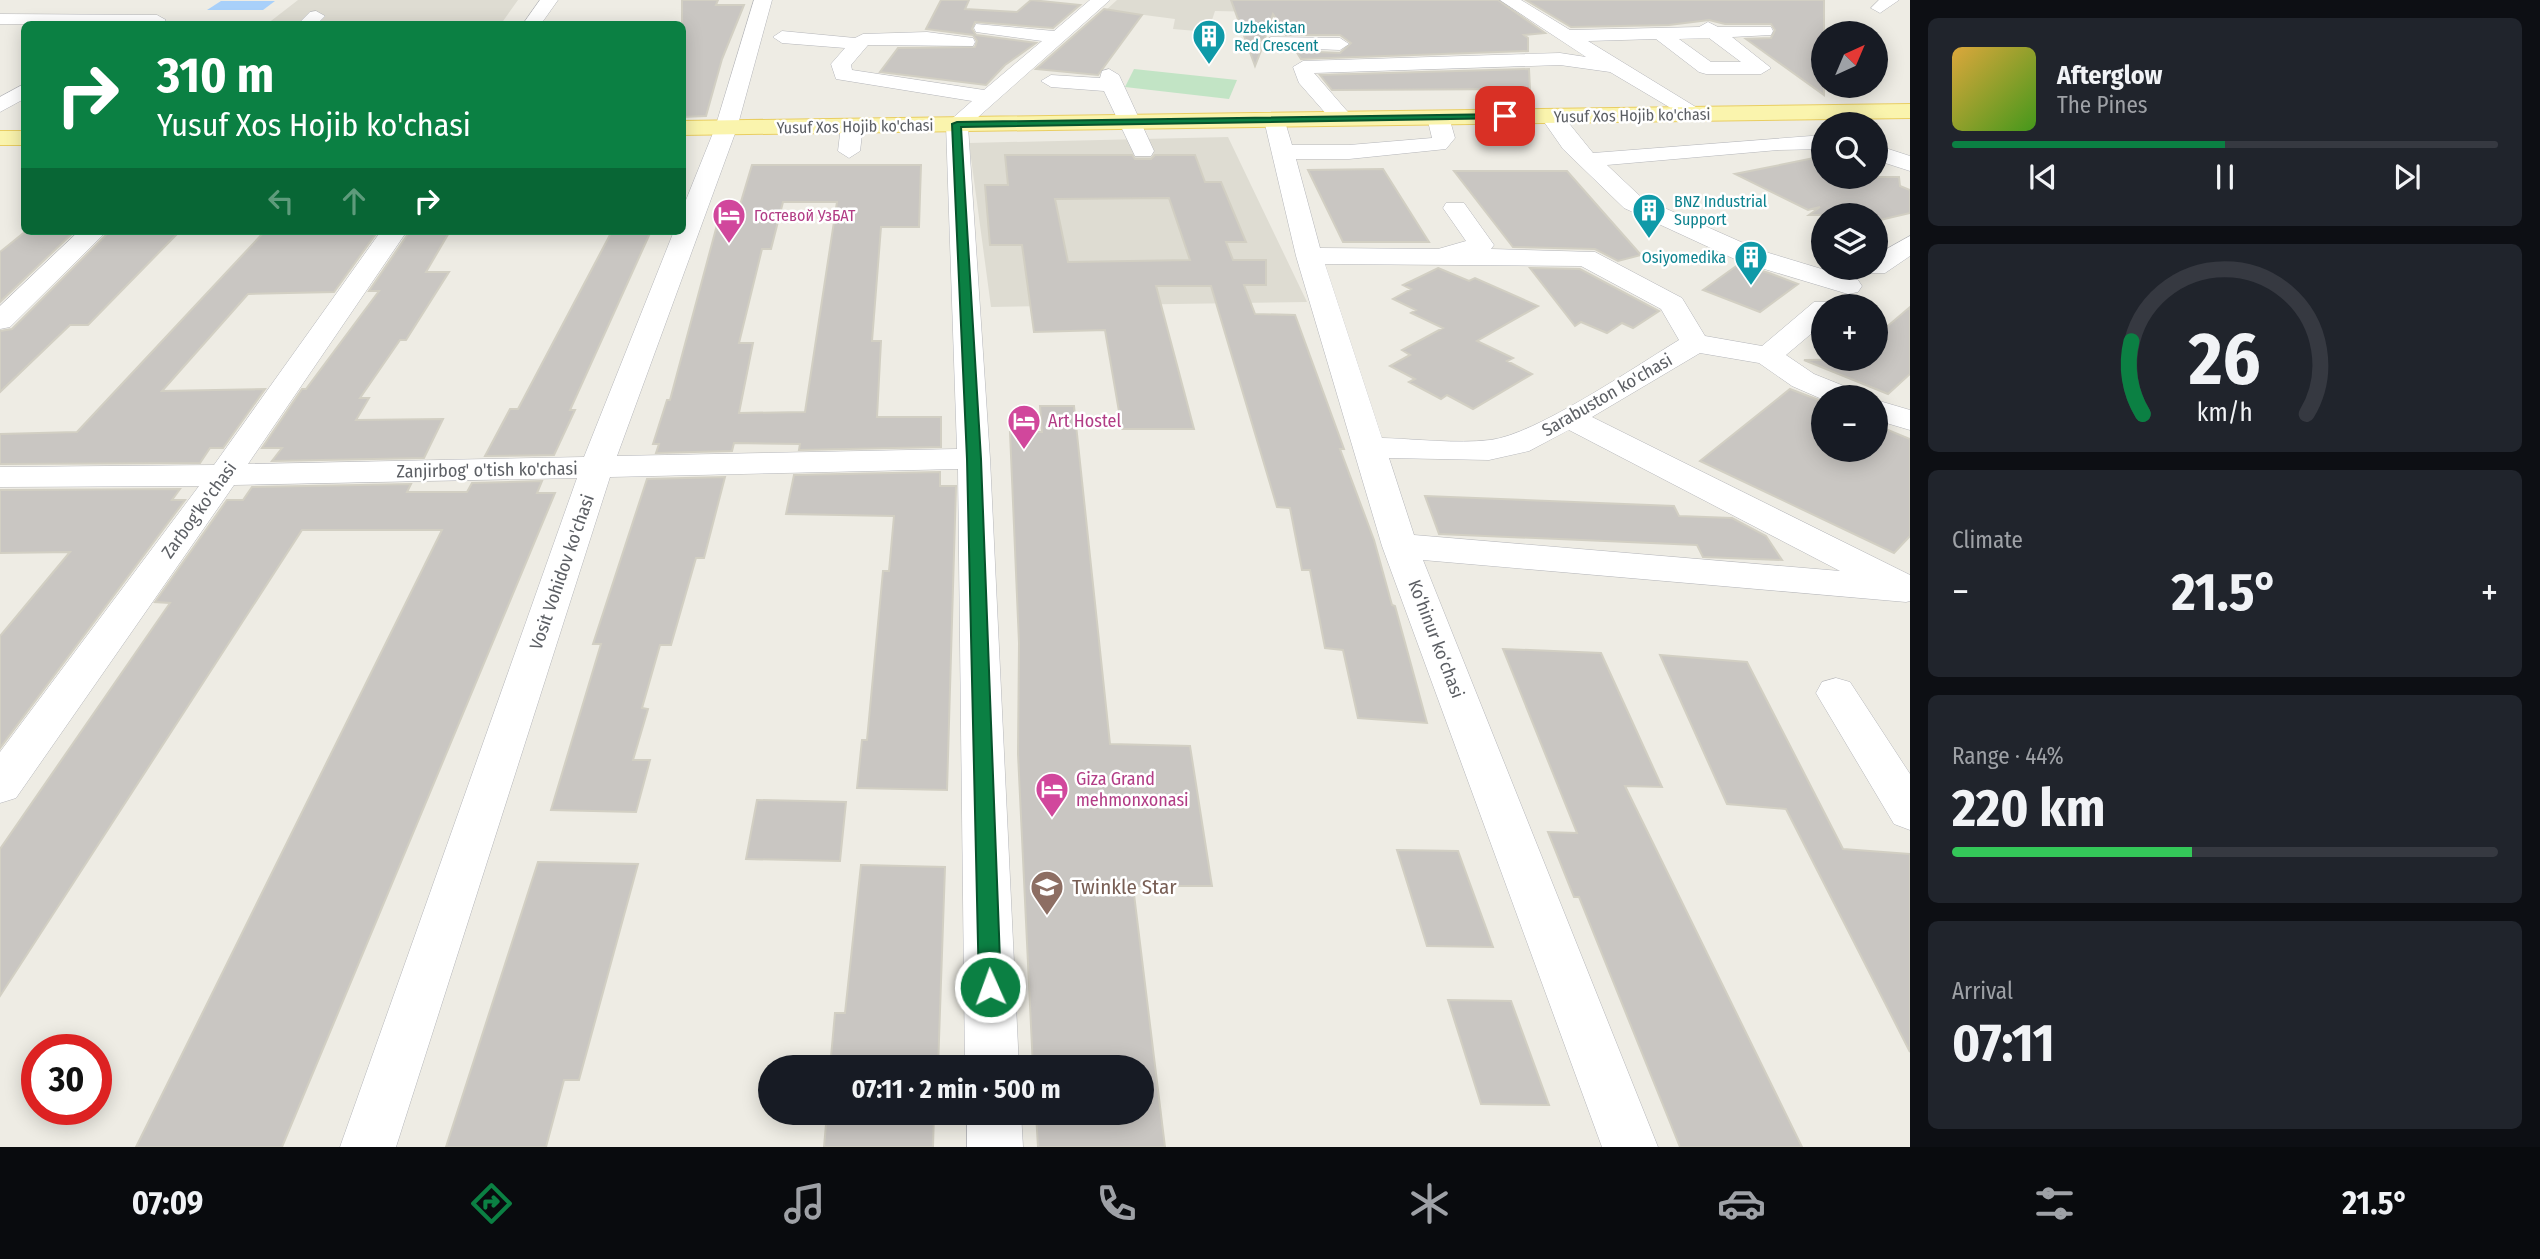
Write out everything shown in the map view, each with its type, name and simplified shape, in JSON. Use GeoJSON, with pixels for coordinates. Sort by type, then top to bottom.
{"type":"FeatureCollection","features":[{"type":"Feature","properties":{"kind":"main road","name":"Yusuf Xos Hojib ko'chasi"},"geometry":{"type":"LineString","coordinates":[[1829,112],[1910,111]]}},
{"type":"Feature","properties":{"kind":"main road","name":"Yusuf Xos Hojib ko'chasi"},"geometry":{"type":"LineString","coordinates":[[686,128],[1132,122],[1279,136],[1343,119],[1811,112]]}},
{"type":"Feature","properties":{"kind":"main road"},"geometry":{"type":"LineString","coordinates":[[1888,121],[1910,125]]}},
{"type":"Feature","properties":{"kind":"main road"},"geometry":{"type":"LineString","coordinates":[[0,138],[21,138]]}},
{"type":"Feature","properties":{"kind":"street"},"geometry":{"type":"LineString","coordinates":[[533,21],[549,0]]}},
{"type":"Feature","properties":{"kind":"street","name":"Vosit Vohidov ko'chasi"},"geometry":{"type":"LineString","coordinates":[[686,233],[726,128],[763,0]]}},
{"type":"Feature","properties":{"kind":"street"},"geometry":{"type":"LineString","coordinates":[[992,1055],[974,459],[957,124],[1101,0]]}},
{"type":"Feature","properties":{"kind":"street"},"geometry":{"type":"LineString","coordinates":[[1509,0],[1691,114]]}},
{"type":"Feature","properties":{"kind":"street"},"geometry":{"type":"LineString","coordinates":[[0,19],[157,20]]}},
{"type":"Feature","properties":{"kind":"street"},"geometry":{"type":"LineString","coordinates":[[1450,43],[1702,30],[1763,22]]}},
{"type":"Feature","properties":{"kind":"street"},"geometry":{"type":"LineString","coordinates":[[983,28],[1059,37]]}},
{"type":"Feature","properties":{"kind":"street"},"geometry":{"type":"LineString","coordinates":[[1658,32],[1706,68],[1761,68],[1702,30]]}},
{"type":"Feature","properties":{"kind":"street"},"geometry":{"type":"LineString","coordinates":[[782,37],[860,44]]}},
{"type":"Feature","properties":{"kind":"street"},"geometry":{"type":"LineString","coordinates":[[965,42],[888,37],[863,40],[841,64],[844,75],[989,97]]}},
{"type":"Feature","properties":{"kind":"street"},"geometry":{"type":"LineString","coordinates":[[1271,43],[1355,44]]}},
{"type":"Feature","properties":{"kind":"street"},"geometry":{"type":"LineString","coordinates":[[1343,119],[1306,79],[1303,67],[1560,59],[1617,67]]}},
{"type":"Feature","properties":{"kind":"street"},"geometry":{"type":"LineString","coordinates":[[1051,81],[1110,80],[1118,103],[1132,122],[1143,151]]}},
{"type":"Feature","properties":{"kind":"street"},"geometry":{"type":"LineString","coordinates":[[0,106],[21,92]]}},
{"type":"Feature","properties":{"kind":"street"},"geometry":{"type":"LineString","coordinates":[[1551,116],[1570,144],[1633,203],[1750,257],[1848,286]]}},
{"type":"Feature","properties":{"kind":"street"},"geometry":{"type":"LineString","coordinates":[[1279,136],[1387,150],[1438,144],[1444,138],[1437,117]]}},
{"type":"Feature","properties":{"kind":"street"},"geometry":{"type":"LineString","coordinates":[[849,151],[852,126]]}},
{"type":"Feature","properties":{"kind":"street","name":"Ko‘hinur ko‘chasi"},"geometry":{"type":"LineString","coordinates":[[1279,136],[1308,256],[1400,545],[1630,1147]]}},
{"type":"Feature","properties":{"kind":"street"},"geometry":{"type":"LineString","coordinates":[[1588,160],[1811,142]]}},
{"type":"Feature","properties":{"kind":"street"},"geometry":{"type":"LineString","coordinates":[[1888,156],[1910,164]]}},
{"type":"Feature","properties":{"kind":"street"},"geometry":{"type":"LineString","coordinates":[[1437,257],[1481,245],[1455,208]]}},
{"type":"Feature","properties":{"kind":"street"},"geometry":{"type":"LineString","coordinates":[[0,321],[90,235]]}},
{"type":"Feature","properties":{"kind":"street","name":"Zarbog'ko'chasi"},"geometry":{"type":"LineString","coordinates":[[0,785],[224,475],[391,235]]}},
{"type":"Feature","properties":{"kind":"street","name":"Vosit Vohidov ko'chasi"},"geometry":{"type":"LineString","coordinates":[[368,1147],[597,467],[685,235]]}},
{"type":"Feature","properties":{"kind":"street"},"geometry":{"type":"LineString","coordinates":[[1888,258],[1910,244]]}},
{"type":"Feature","properties":{"kind":"street"},"geometry":{"type":"LineString","coordinates":[[1308,256],[1586,258],[1672,304],[1695,343],[1768,356],[1802,380],[1814,385]]}},
{"type":"Feature","properties":{"kind":"street"},"geometry":{"type":"LineString","coordinates":[[1839,294],[1857,280]]}},
{"type":"Feature","properties":{"kind":"street"},"geometry":{"type":"LineString","coordinates":[[1768,356],[1811,318]]}},
{"type":"Feature","properties":{"kind":"street","name":"Sarabuston ko'chasi"},"geometry":{"type":"LineString","coordinates":[[1370,448],[1489,450],[1518,444],[1569,418],[1695,343]]}},
{"type":"Feature","properties":{"kind":"street"},"geometry":{"type":"LineString","coordinates":[[1569,418],[1909,588]]}},
{"type":"Feature","properties":{"kind":"street","name":"Zanjirbog' o'tish ko'chasi"},"geometry":{"type":"LineString","coordinates":[[0,477],[224,475],[974,459]]}},
{"type":"Feature","properties":{"kind":"street"},"geometry":{"type":"LineString","coordinates":[[1400,545],[1909,588]]}},
{"type":"Feature","properties":{"kind":"street"},"geometry":{"type":"LineString","coordinates":[[1836,693],[1910,811]]}},
{"type":"Feature","properties":{"kind":"street"},"geometry":{"type":"LineString","coordinates":[[994,1125],[995,1147]]}},
{"type":"Feature","properties":{"kind":"shaded area"},"geometry":{"type":"Polygon","coordinates":[[[298,0],[518,0],[503,21],[271,21],[298,0]]]}},
{"type":"Feature","properties":{"kind":"shaded area"},"geometry":{"type":"Polygon","coordinates":[[[1117,0],[1383,0],[1395,15],[1215,11],[1208,32],[1173,29],[1175,19],[1106,10],[1117,0]]]}},
{"type":"Feature","properties":{"kind":"shaded area"},"geometry":{"type":"Polygon","coordinates":[[[1228,137],[1307,302],[991,307],[969,143],[1228,137]]]}},
{"type":"Feature","properties":{"kind":"green space"},"geometry":{"type":"Polygon","coordinates":[[[1134,69],[1237,80],[1229,99],[1125,87],[1134,69]]]}},
{"type":"Feature","properties":{"kind":"water"},"geometry":{"type":"Polygon","coordinates":[[[221,1],[275,1],[263,10],[207,10],[221,1]]]}},
{"type":"Feature","properties":{"kind":"building"},"geometry":{"type":"Polygon","coordinates":[[[682,0],[718,0],[716,5],[744,5],[722,59],[706,116],[686,117],[686,21],[682,21],[682,0]]]}},
{"type":"Feature","properties":{"kind":"building"},"geometry":{"type":"Polygon","coordinates":[[[941,0],[969,0],[965,9],[1017,12],[1031,0],[1080,5],[1053,28],[975,22],[972,29],[976,35],[1036,43],[1005,65],[986,85],[880,72],[898,48],[975,47],[977,41],[973,35],[926,29],[941,0]]]}},
{"type":"Feature","properties":{"kind":"building"},"geometry":{"type":"Polygon","coordinates":[[[1231,0],[1498,0],[1545,33],[1524,35],[1528,38],[1528,51],[1301,59],[1296,51],[1340,53],[1351,43],[1340,35],[1286,35],[1273,14],[1265,38],[1259,42],[1262,48],[1255,66],[1231,0]]]}},
{"type":"Feature","properties":{"kind":"building"},"geometry":{"type":"Polygon","coordinates":[[[1526,0],[1824,0],[1824,21],[1811,21],[1811,86],[1746,39],[1771,38],[1775,30],[1771,24],[1725,24],[1709,20],[1669,25],[1571,27],[1526,0]]]}},
{"type":"Feature","properties":{"kind":"building"},"geometry":{"type":"Polygon","coordinates":[[[1104,9],[1142,15],[1098,75],[1036,69],[1104,9]]]}},
{"type":"Feature","properties":{"kind":"building"},"geometry":{"type":"Polygon","coordinates":[[[1529,69],[1530,89],[1332,90],[1320,75],[1529,69]]]}},
{"type":"Feature","properties":{"kind":"building"},"geometry":{"type":"Polygon","coordinates":[[[1005,155],[1132,155],[1135,159],[1151,159],[1155,155],[1195,155],[1205,182],[1221,182],[1246,242],[1226,242],[1233,260],[1266,260],[1266,285],[1244,285],[1255,314],[1295,315],[1374,540],[1427,723],[1358,718],[1343,650],[1325,648],[1310,570],[1302,570],[1290,508],[1277,507],[1211,286],[1156,286],[1194,429],[1122,429],[1105,330],[1034,332],[1022,245],[990,245],[985,185],[1008,185],[1005,155]],[[1169,198],[1055,199],[1068,262],[1190,260],[1169,198]]]}},
{"type":"Feature","properties":{"kind":"building"},"geometry":{"type":"Polygon","coordinates":[[[1811,159],[1811,189],[1888,189],[1888,177],[1899,177],[1900,186],[1910,190],[1910,213],[1888,218],[1888,203],[1811,203],[1811,209],[1808,210],[1735,174],[1811,159]]]}},
{"type":"Feature","properties":{"kind":"building"},"geometry":{"type":"Polygon","coordinates":[[[752,165],[921,165],[919,227],[881,227],[872,341],[881,341],[877,417],[941,417],[941,447],[799,450],[800,444],[734,443],[732,451],[656,453],[659,444],[653,444],[667,400],[670,400],[717,225],[734,225],[752,165]],[[783,202],[771,249],[762,249],[739,343],[753,343],[739,413],[805,412],[837,202],[783,202]]]}},
{"type":"Feature","properties":{"kind":"building"},"geometry":{"type":"Polygon","coordinates":[[[1383,169],[1429,242],[1343,242],[1308,170],[1383,169]]]}},
{"type":"Feature","properties":{"kind":"building"},"geometry":{"type":"Polygon","coordinates":[[[1454,171],[1567,171],[1641,255],[1618,261],[1595,249],[1513,247],[1454,171]]]}},
{"type":"Feature","properties":{"kind":"building"},"geometry":{"type":"Polygon","coordinates":[[[21,235],[71,235],[0,302],[0,252],[21,235]]]}},
{"type":"Feature","properties":{"kind":"building"},"geometry":{"type":"Polygon","coordinates":[[[106,235],[176,235],[88,325],[70,325],[0,392],[0,331],[12,329],[106,235]]]}},
{"type":"Feature","properties":{"kind":"building"},"geometry":{"type":"Polygon","coordinates":[[[261,235],[375,235],[334,292],[248,294],[162,391],[265,389],[223,448],[210,448],[200,463],[0,464],[0,434],[77,432],[261,235]]]}},
{"type":"Feature","properties":{"kind":"building"},"geometry":{"type":"Polygon","coordinates":[[[407,235],[448,235],[426,272],[449,272],[406,340],[400,340],[360,398],[369,398],[356,420],[443,419],[424,458],[272,461],[282,448],[262,448],[302,389],[306,389],[379,291],[369,291],[407,235]]]}},
{"type":"Feature","properties":{"kind":"building"},"geometry":{"type":"Polygon","coordinates":[[[610,235],[649,235],[570,410],[575,410],[554,455],[485,456],[510,409],[518,409],[610,235]]]}},
{"type":"Feature","properties":{"kind":"building","name":"Osiyomedika"},"geometry":{"type":"Polygon","coordinates":[[[1739,264],[1798,284],[1760,312],[1703,290],[1739,264]]]}},
{"type":"Feature","properties":{"kind":"building"},"geometry":{"type":"Polygon","coordinates":[[[1438,268],[1469,281],[1475,278],[1538,306],[1477,341],[1513,358],[1507,361],[1532,374],[1473,409],[1447,395],[1441,399],[1409,382],[1415,379],[1390,366],[1410,355],[1402,350],[1443,328],[1411,313],[1416,310],[1393,299],[1411,289],[1403,285],[1438,268]]]}},
{"type":"Feature","properties":{"kind":"building"},"geometry":{"type":"Polygon","coordinates":[[[1530,268],[1580,269],[1659,311],[1633,328],[1622,323],[1607,333],[1581,322],[1575,326],[1530,268]]]}},
{"type":"Feature","properties":{"kind":"building"},"geometry":{"type":"Polygon","coordinates":[[[1910,307],[1910,374],[1888,394],[1888,385],[1866,385],[1831,371],[1888,371],[1888,326],[1910,307]]]}},
{"type":"Feature","properties":{"kind":"building"},"geometry":{"type":"Polygon","coordinates":[[[1790,389],[1811,397],[1811,462],[1888,462],[1888,430],[1910,439],[1910,536],[1894,553],[1700,461],[1790,389]]]}},
{"type":"Feature","properties":{"kind":"building"},"geometry":{"type":"Polygon","coordinates":[[[1040,406],[1074,406],[1110,744],[1190,746],[1212,886],[1133,886],[1154,1055],[1032,1055],[1018,754],[1019,643],[1010,432],[1042,432],[1040,406]]]}},
{"type":"Feature","properties":{"kind":"building"},"geometry":{"type":"Polygon","coordinates":[[[940,472],[940,486],[956,486],[947,790],[857,788],[862,740],[867,740],[883,571],[889,571],[894,516],[786,514],[794,475],[940,472]]]}},
{"type":"Feature","properties":{"kind":"building"},"geometry":{"type":"Polygon","coordinates":[[[725,477],[704,558],[696,558],[671,645],[660,645],[642,708],[648,709],[633,760],[650,760],[636,812],[551,810],[601,644],[593,644],[647,479],[725,477]]]}},
{"type":"Feature","properties":{"kind":"building"},"geometry":{"type":"Polygon","coordinates":[[[542,481],[537,493],[555,493],[282,1147],[136,1147],[442,530],[302,530],[0,996],[0,849],[170,603],[155,602],[227,500],[243,500],[252,487],[411,484],[407,492],[467,492],[472,483],[542,481]]]}},
{"type":"Feature","properties":{"kind":"building"},"geometry":{"type":"Polygon","coordinates":[[[180,489],[172,500],[185,500],[0,748],[0,636],[70,552],[0,553],[0,490],[180,489]]]}},
{"type":"Feature","properties":{"kind":"building"},"geometry":{"type":"Polygon","coordinates":[[[1425,496],[1674,506],[1679,516],[1732,518],[1766,536],[1782,560],[1703,557],[1697,545],[1439,534],[1425,496]]]}},
{"type":"Feature","properties":{"kind":"building"},"geometry":{"type":"Polygon","coordinates":[[[1503,649],[1601,653],[1662,787],[1625,786],[1802,1147],[1680,1147],[1579,897],[1574,897],[1548,832],[1577,833],[1503,649]]]}},
{"type":"Feature","properties":{"kind":"building"},"geometry":{"type":"Polygon","coordinates":[[[1660,655],[1747,662],[1843,849],[1910,854],[1910,1052],[1786,809],[1727,804],[1660,655]]]}},
{"type":"Feature","properties":{"kind":"building"},"geometry":{"type":"Polygon","coordinates":[[[757,800],[846,802],[840,861],[746,859],[757,800]]]}},
{"type":"Feature","properties":{"kind":"building"},"geometry":{"type":"Polygon","coordinates":[[[1397,850],[1458,851],[1493,947],[1427,946],[1397,850]]]}},
{"type":"Feature","properties":{"kind":"building"},"geometry":{"type":"Polygon","coordinates":[[[538,862],[638,864],[579,1080],[564,1080],[546,1147],[446,1147],[538,862]]]}},
{"type":"Feature","properties":{"kind":"building"},"geometry":{"type":"Polygon","coordinates":[[[861,865],[945,867],[938,1055],[831,1055],[835,1013],[845,1013],[861,865]]]}},
{"type":"Feature","properties":{"kind":"building"},"geometry":{"type":"Polygon","coordinates":[[[1448,1000],[1511,1001],[1549,1105],[1481,1104],[1448,1000]]]}},
{"type":"Feature","properties":{"kind":"building"},"geometry":{"type":"Polygon","coordinates":[[[1154,1057],[1165,1147],[1038,1147],[1037,1125],[1154,1125],[1154,1057]]]}},
{"type":"Feature","properties":{"kind":"building"},"geometry":{"type":"Polygon","coordinates":[[[826,1125],[934,1125],[933,1147],[824,1147],[826,1125]]]}},
{"type":"Feature","properties":{"kind":"place","name":"Uzbekistan Red Crescent"},"geometry":{"type":"Point","coordinates":[1209,66]}},
{"type":"Feature","properties":{"kind":"place","name":"BNZ Industrial Support"},"geometry":{"type":"Point","coordinates":[1649,240]}},
{"type":"Feature","properties":{"kind":"place","name":"Гостевой УзБАТ"},"geometry":{"type":"Point","coordinates":[729,245]}},
{"type":"Feature","properties":{"kind":"place","name":"Osiyomedika"},"geometry":{"type":"Point","coordinates":[1751,287]}},
{"type":"Feature","properties":{"kind":"place","name":"Art Hostel"},"geometry":{"type":"Point","coordinates":[1024,451]}},
{"type":"Feature","properties":{"kind":"place","name":"Giza Grand mehmonxonasi"},"geometry":{"type":"Point","coordinates":[1052,819]}},
{"type":"Feature","properties":{"kind":"place","name":"Twinkle Star"},"geometry":{"type":"Point","coordinates":[1047,917]}},
{"type":"Feature","properties":{"kind":"route"},"geometry":{"type":"LineString","coordinates":[[990,987],[974,459],[957,124],[1505,116]]}}]}
